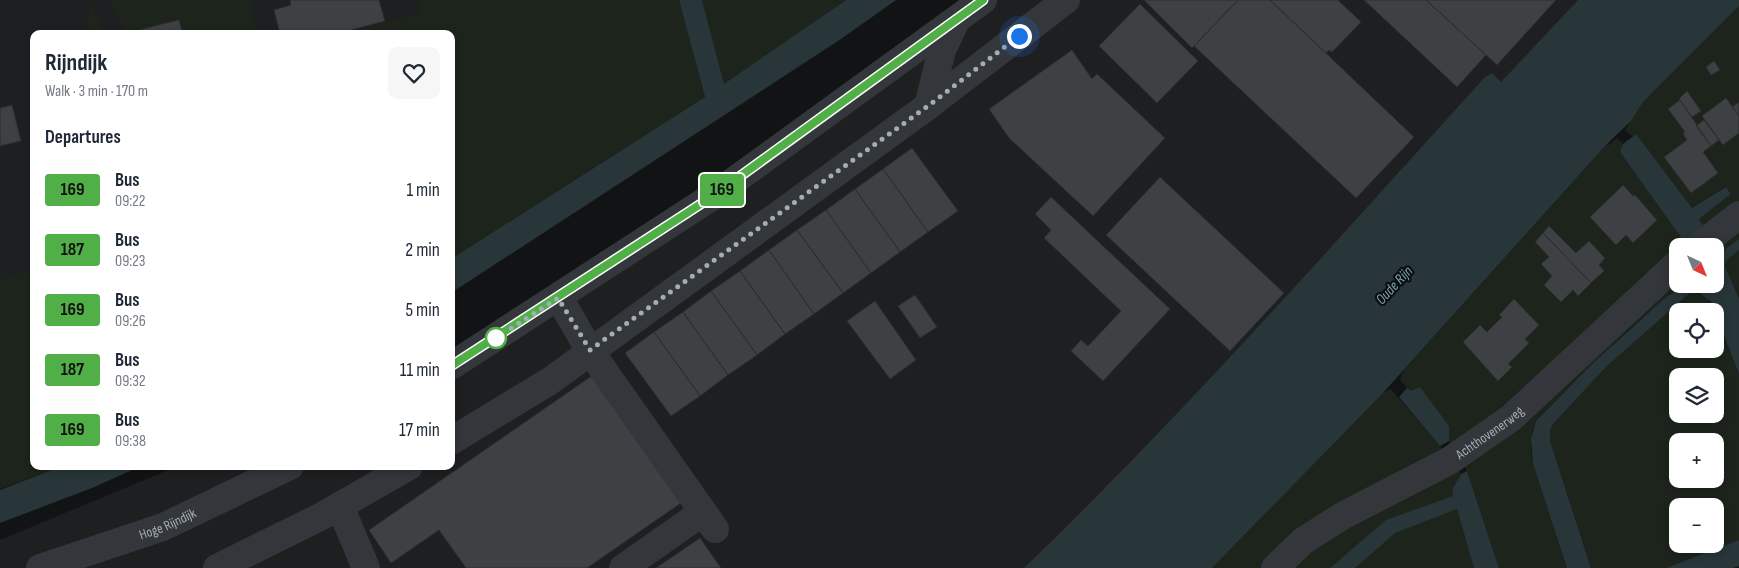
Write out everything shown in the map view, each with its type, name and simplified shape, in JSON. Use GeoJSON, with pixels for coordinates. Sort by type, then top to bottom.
{"type":"FeatureCollection","features":[{"type":"Feature","properties":{"kind":"street"},"geometry":{"type":"LineString","coordinates":[[455,363],[713,196],[983,0]]}},
{"type":"Feature","properties":{"kind":"street"},"geometry":{"type":"LineString","coordinates":[[455,439],[550,381],[590,350],[928,106],[1066,0]]}},
{"type":"Feature","properties":{"kind":"street"},"geometry":{"type":"LineString","coordinates":[[928,106],[942,50],[956,20]]}},
{"type":"Feature","properties":{"kind":"street"},"geometry":{"type":"LineString","coordinates":[[1710,238],[1739,215]]}},
{"type":"Feature","properties":{"kind":"street","name":"Achthovenerweg"},"geometry":{"type":"LineString","coordinates":[[1276,568],[1304,542],[1344,515],[1454,458],[1511,418],[1669,270]]}},
{"type":"Feature","properties":{"kind":"street"},"geometry":{"type":"LineString","coordinates":[[558,298],[590,350],[709,520],[623,568]]}},
{"type":"Feature","properties":{"kind":"street","name":"Hoge Rijndijk"},"geometry":{"type":"LineString","coordinates":[[40,568],[163,527],[282,470]]}},
{"type":"Feature","properties":{"kind":"street"},"geometry":{"type":"LineString","coordinates":[[218,568],[340,506],[401,470]]}},
{"type":"Feature","properties":{"kind":"street"},"geometry":{"type":"LineString","coordinates":[[340,506],[366,568]]}},
{"type":"Feature","properties":{"kind":"shaded area"},"geometry":{"type":"Polygon","coordinates":[[[0,0],[613,0],[455,33],[455,30],[30,30],[30,298],[0,309],[0,0]]]}},
{"type":"Feature","properties":{"kind":"shaded area"},"geometry":{"type":"Polygon","coordinates":[[[111,0],[257,0],[250,2],[257,30],[123,30],[111,0]]]}},
{"type":"Feature","properties":{"kind":"shaded area"},"geometry":{"type":"Polygon","coordinates":[[[416,0],[679,0],[705,97],[455,256],[455,30],[356,30],[419,13],[416,0]]]}},
{"type":"Feature","properties":{"kind":"shaded area"},"geometry":{"type":"Polygon","coordinates":[[[702,0],[846,0],[724,85],[702,0]]]}},
{"type":"Feature","properties":{"kind":"shaded area"},"geometry":{"type":"Polygon","coordinates":[[[967,0],[1603,0],[1042,568],[0,568],[0,540],[168,470],[455,470],[455,351],[518,325],[967,0]]]}},
{"type":"Feature","properties":{"kind":"shaded area"},"geometry":{"type":"Polygon","coordinates":[[[91,2],[103,30],[85,30],[91,2]]]}},
{"type":"Feature","properties":{"kind":"shaded area"},"geometry":{"type":"Polygon","coordinates":[[[1739,6],[1739,239],[1724,251],[1724,238],[1710,238],[1699,219],[1731,194],[1726,187],[1692,208],[1636,135],[1632,136],[1625,130],[1643,102],[1739,6]]]}},
{"type":"Feature","properties":{"kind":"shaded area"},"geometry":{"type":"Polygon","coordinates":[[[1617,138],[1623,144],[1620,152],[1681,238],[1669,238],[1669,293],[1673,293],[1627,332],[1536,421],[1531,442],[1533,464],[1567,568],[1499,568],[1467,471],[1449,441],[1449,433],[1400,380],[1404,370],[1607,144],[1609,145],[1617,138]]]}},
{"type":"Feature","properties":{"kind":"shaded area"},"geometry":{"type":"Polygon","coordinates":[[[1739,250],[1739,299],[1725,266],[1727,260],[1739,250]]]}},
{"type":"Feature","properties":{"kind":"shaded area"},"geometry":{"type":"Polygon","coordinates":[[[30,269],[30,470],[51,470],[0,489],[0,280],[30,269]]]}},
{"type":"Feature","properties":{"kind":"shaded area"},"geometry":{"type":"Polygon","coordinates":[[[1690,293],[1696,293],[1706,298],[1710,303],[1679,303],[1690,293]]]}},
{"type":"Feature","properties":{"kind":"shaded area"},"geometry":{"type":"Polygon","coordinates":[[[1669,311],[1669,358],[1724,358],[1724,335],[1739,374],[1739,540],[1724,546],[1724,498],[1669,498],[1669,553],[1705,553],[1666,568],[1591,568],[1550,441],[1550,430],[1554,423],[1606,367],[1669,311]]]}},
{"type":"Feature","properties":{"kind":"shaded area"},"geometry":{"type":"Polygon","coordinates":[[[1391,389],[1440,446],[1461,474],[1452,490],[1474,568],[1212,568],[1381,394],[1391,389]]]}},
{"type":"Feature","properties":{"kind":"water"},"geometry":{"type":"Polygon","coordinates":[[[679,0],[702,0],[724,84],[846,0],[896,0],[841,39],[455,290],[455,256],[705,97],[679,0]]]}},
{"type":"Feature","properties":{"kind":"water","name":"Oude Rijn"},"geometry":{"type":"Polygon","coordinates":[[[1578,0],[1739,0],[1739,6],[1643,102],[1631,121],[1607,144],[1382,394],[1212,568],[1024,568],[1201,388],[1485,77],[1492,73],[1501,82],[1578,0]]]}},
{"type":"Feature","properties":{"kind":"water"},"geometry":{"type":"Polygon","coordinates":[[[1636,134],[1692,208],[1726,187],[1731,194],[1699,219],[1711,238],[1681,238],[1620,152],[1623,144],[1636,134]]]}},
{"type":"Feature","properties":{"kind":"water"},"geometry":{"type":"Polygon","coordinates":[[[1739,239],[1739,250],[1727,260],[1725,266],[1739,299],[1739,374],[1724,335],[1724,303],[1711,302],[1699,293],[1724,293],[1724,250],[1739,239]]]}},
{"type":"Feature","properties":{"kind":"water"},"geometry":{"type":"Polygon","coordinates":[[[1673,293],[1690,293],[1679,303],[1669,303],[1669,311],[1606,367],[1554,423],[1550,430],[1550,441],[1591,568],[1567,568],[1533,464],[1531,439],[1536,421],[1593,363],[1673,293]]]}},
{"type":"Feature","properties":{"kind":"water"},"geometry":{"type":"Polygon","coordinates":[[[1420,387],[1449,426],[1449,441],[1440,446],[1399,397],[1407,388],[1411,391],[1420,387]]]}},
{"type":"Feature","properties":{"kind":"water"},"geometry":{"type":"Polygon","coordinates":[[[52,470],[132,470],[92,488],[0,523],[0,490],[52,470]]]}},
{"type":"Feature","properties":{"kind":"water"},"geometry":{"type":"Polygon","coordinates":[[[1467,471],[1499,568],[1474,568],[1457,509],[1395,533],[1355,568],[1330,568],[1386,520],[1453,496],[1452,490],[1461,474],[1467,471]]]}},
{"type":"Feature","properties":{"kind":"water"},"geometry":{"type":"Polygon","coordinates":[[[1739,540],[1739,566],[1733,568],[1666,568],[1705,553],[1724,553],[1724,546],[1739,540]]]}},
{"type":"Feature","properties":{"kind":"building"},"geometry":{"type":"Polygon","coordinates":[[[290,0],[379,0],[385,21],[351,30],[279,30],[274,10],[291,5],[290,0]]]}},
{"type":"Feature","properties":{"kind":"building"},"geometry":{"type":"Polygon","coordinates":[[[1144,0],[1238,0],[1192,48],[1144,0]]]}},
{"type":"Feature","properties":{"kind":"building"},"geometry":{"type":"Polygon","coordinates":[[[1238,0],[1270,0],[1414,137],[1356,198],[1194,46],[1238,0]]]}},
{"type":"Feature","properties":{"kind":"building"},"geometry":{"type":"Polygon","coordinates":[[[1270,0],[1338,0],[1361,22],[1332,52],[1329,50],[1326,53],[1270,0]]]}},
{"type":"Feature","properties":{"kind":"building"},"geometry":{"type":"Polygon","coordinates":[[[1364,0],[1426,0],[1486,55],[1457,87],[1364,0]]]}},
{"type":"Feature","properties":{"kind":"building"},"geometry":{"type":"Polygon","coordinates":[[[1426,0],[1556,0],[1497,65],[1426,0]]]}},
{"type":"Feature","properties":{"kind":"building"},"geometry":{"type":"Polygon","coordinates":[[[1140,4],[1198,61],[1157,103],[1099,46],[1140,4]]]}},
{"type":"Feature","properties":{"kind":"building"},"geometry":{"type":"Polygon","coordinates":[[[179,20],[182,30],[139,30],[179,20]]]}},
{"type":"Feature","properties":{"kind":"building"},"geometry":{"type":"Polygon","coordinates":[[[1072,50],[1092,79],[1097,74],[1165,138],[1093,216],[1009,138],[989,109],[1072,50]]]}},
{"type":"Feature","properties":{"kind":"building"},"geometry":{"type":"Polygon","coordinates":[[[1714,61],[1720,70],[1711,75],[1706,67],[1714,61]]]}},
{"type":"Feature","properties":{"kind":"building"},"geometry":{"type":"Polygon","coordinates":[[[1687,91],[1701,111],[1692,117],[1679,99],[1687,91]]]}},
{"type":"Feature","properties":{"kind":"building"},"geometry":{"type":"Polygon","coordinates":[[[1726,98],[1739,116],[1739,133],[1723,145],[1702,116],[1726,98]]]}},
{"type":"Feature","properties":{"kind":"building"},"geometry":{"type":"Polygon","coordinates":[[[1680,100],[1711,146],[1703,152],[1718,173],[1691,193],[1664,157],[1687,140],[1683,134],[1685,132],[1668,109],[1680,100]]]}},
{"type":"Feature","properties":{"kind":"building"},"geometry":{"type":"Polygon","coordinates":[[[1739,102],[1739,116],[1732,107],[1739,102]]]}},
{"type":"Feature","properties":{"kind":"building"},"geometry":{"type":"Polygon","coordinates":[[[12,105],[21,141],[0,146],[0,108],[12,105]]]}},
{"type":"Feature","properties":{"kind":"building"},"geometry":{"type":"Polygon","coordinates":[[[1704,120],[1719,140],[1711,146],[1696,126],[1704,120]]]}},
{"type":"Feature","properties":{"kind":"building"},"geometry":{"type":"Polygon","coordinates":[[[912,148],[958,211],[928,232],[883,169],[912,148]]]}},
{"type":"Feature","properties":{"kind":"building"},"geometry":{"type":"Polygon","coordinates":[[[883,169],[928,232],[900,252],[855,189],[883,169]]]}},
{"type":"Feature","properties":{"kind":"building"},"geometry":{"type":"Polygon","coordinates":[[[1160,177],[1284,293],[1230,351],[1106,235],[1160,177]]]}},
{"type":"Feature","properties":{"kind":"building"},"geometry":{"type":"Polygon","coordinates":[[[1623,185],[1633,196],[1635,195],[1657,220],[1633,243],[1626,235],[1616,245],[1590,217],[1623,185]]]}},
{"type":"Feature","properties":{"kind":"building"},"geometry":{"type":"Polygon","coordinates":[[[855,189],[900,252],[871,273],[826,210],[855,189]]]}},
{"type":"Feature","properties":{"kind":"building"},"geometry":{"type":"Polygon","coordinates":[[[1051,197],[1170,309],[1103,381],[1071,351],[1081,340],[1088,346],[1121,311],[1044,238],[1051,230],[1035,214],[1051,197]]]}},
{"type":"Feature","properties":{"kind":"building"},"geometry":{"type":"Polygon","coordinates":[[[826,210],[871,273],[843,293],[797,230],[826,210]]]}},
{"type":"Feature","properties":{"kind":"building"},"geometry":{"type":"Polygon","coordinates":[[[1549,226],[1576,253],[1589,241],[1605,258],[1599,265],[1604,271],[1591,283],[1543,233],[1549,226]]]}},
{"type":"Feature","properties":{"kind":"building"},"geometry":{"type":"Polygon","coordinates":[[[797,230],[843,293],[814,314],[769,250],[797,230]]]}},
{"type":"Feature","properties":{"kind":"building"},"geometry":{"type":"Polygon","coordinates":[[[1543,233],[1591,283],[1578,296],[1573,290],[1561,302],[1544,285],[1552,276],[1541,264],[1549,257],[1535,242],[1543,233]]]}},
{"type":"Feature","properties":{"kind":"building"},"geometry":{"type":"Polygon","coordinates":[[[769,250],[814,314],[785,334],[740,271],[769,250]]]}},
{"type":"Feature","properties":{"kind":"building"},"geometry":{"type":"Polygon","coordinates":[[[740,271],[785,334],[757,355],[711,291],[740,271]]]}},
{"type":"Feature","properties":{"kind":"building"},"geometry":{"type":"Polygon","coordinates":[[[711,291],[757,355],[728,375],[683,312],[711,291]]]}},
{"type":"Feature","properties":{"kind":"building"},"geometry":{"type":"Polygon","coordinates":[[[915,295],[937,327],[920,338],[898,306],[915,295]]]}},
{"type":"Feature","properties":{"kind":"building"},"geometry":{"type":"Polygon","coordinates":[[[1514,299],[1539,325],[1525,339],[1529,343],[1508,364],[1512,367],[1498,381],[1463,342],[1480,325],[1487,332],[1502,317],[1499,315],[1514,299]]]}},
{"type":"Feature","properties":{"kind":"building"},"geometry":{"type":"Polygon","coordinates":[[[875,301],[916,360],[890,379],[847,321],[875,301]]]}},
{"type":"Feature","properties":{"kind":"building"},"geometry":{"type":"Polygon","coordinates":[[[683,312],[728,375],[700,396],[654,332],[683,312]]]}},
{"type":"Feature","properties":{"kind":"building"},"geometry":{"type":"Polygon","coordinates":[[[654,332],[700,396],[671,416],[625,353],[654,332]]]}},
{"type":"Feature","properties":{"kind":"building"},"geometry":{"type":"Polygon","coordinates":[[[593,375],[681,503],[587,568],[466,568],[439,530],[391,563],[369,530],[593,375]]]}},
{"type":"Feature","properties":{"kind":"building"},"geometry":{"type":"Polygon","coordinates":[[[700,538],[721,568],[656,568],[700,538]]]}},
{"type":"Feature","properties":{"kind":"bus line","name":"169"},"geometry":{"type":"LineString","coordinates":[[455,364],[518,325],[713,196],[914,52],[983,0]]}},
{"type":"Feature","properties":{"kind":"route"},"geometry":{"type":"LineString","coordinates":[[496,338],[558,298],[590,350],[928,106],[1019,36]]}}]}
